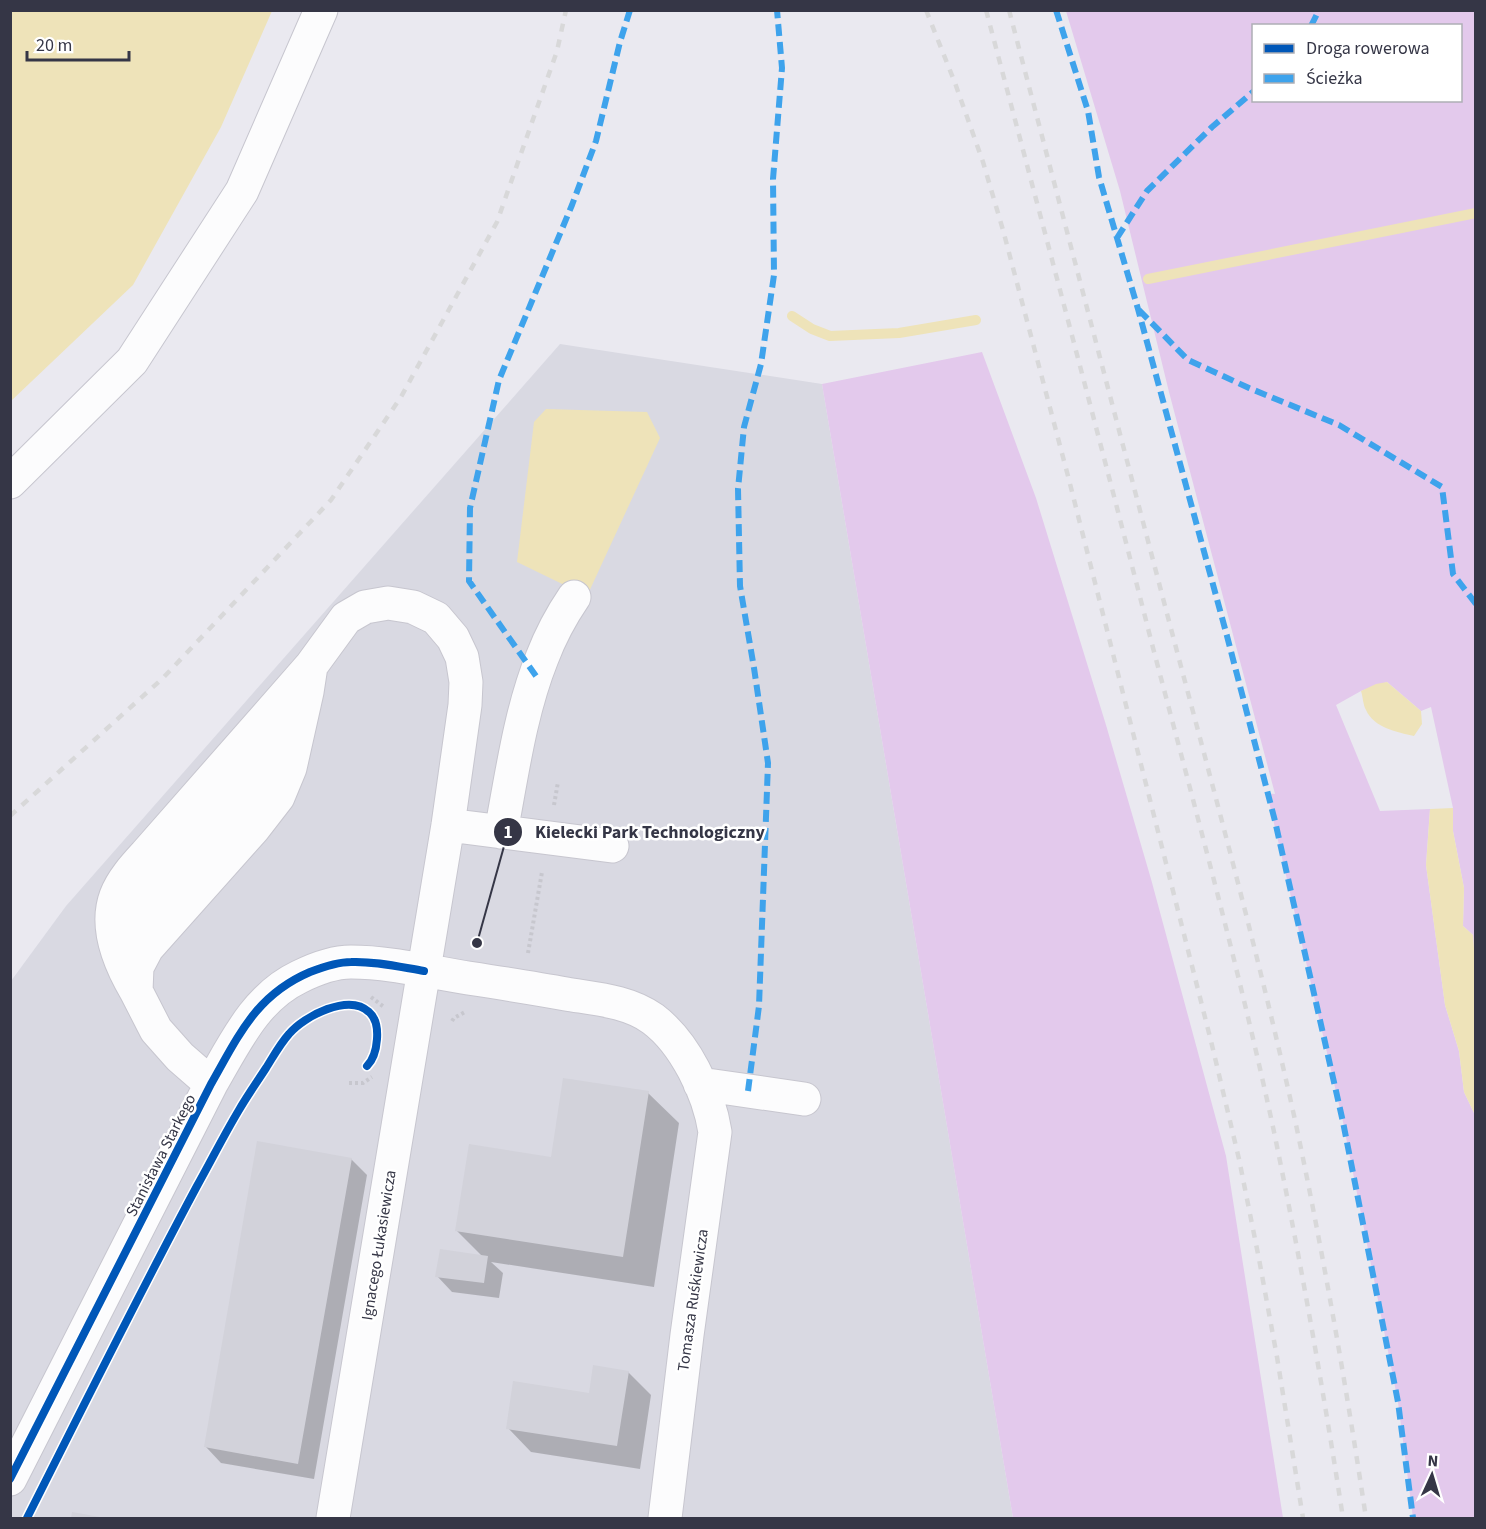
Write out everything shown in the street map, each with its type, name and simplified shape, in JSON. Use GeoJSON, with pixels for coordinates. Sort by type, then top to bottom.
{"type":"FeatureCollection","features":[{"type":"Feature","properties":{"kind":"street"},"geometry":{"type":"LineString","coordinates":[[10,482],[132,361],[242,191],[321,10]]}},
{"type":"Feature","properties":{"kind":"street"},"geometry":{"type":"LineString","coordinates":[[501,832],[529,694],[542,657],[561,617],[574,597]]}},
{"type":"Feature","properties":{"kind":"street","name":"Stanisława Starkego"},"geometry":{"type":"LineString","coordinates":[[211,1083],[180,1057],[156,1030],[124,970],[114,939],[112,917],[116,897],[130,872],[311,666],[346,618],[365,607],[388,603],[413,607],[436,618],[453,638]]}},
{"type":"Feature","properties":{"kind":"street","name":"Ignacego Łukasiewicza"},"geometry":{"type":"LineString","coordinates":[[333,1518],[448,825],[465,705],[466,681],[462,657],[453,638]]}},
{"type":"Feature","properties":{"kind":"street","name":"Stanisława Starkego"},"geometry":{"type":"LineString","coordinates":[[136,991],[137,967],[147,948],[254,828],[278,797],[290,768],[311,666]]}},
{"type":"Feature","properties":{"kind":"street"},"geometry":{"type":"LineString","coordinates":[[448,825],[612,846]]}},
{"type":"Feature","properties":{"kind":"street","name":"Stanisława Starkego"},"geometry":{"type":"LineString","coordinates":[[10,1479],[211,1083],[244,1027],[263,1003],[298,977],[323,967],[350,962],[390,965],[424,971]]}},
{"type":"Feature","properties":{"kind":"street","name":"Tomasza Ruśkiewicza"},"geometry":{"type":"LineString","coordinates":[[424,971],[618,1003],[635,1009],[653,1019],[669,1034],[686,1057],[708,1101],[715,1132],[714,1144],[664,1518]]}},
{"type":"Feature","properties":{"kind":"street"},"geometry":{"type":"LineString","coordinates":[[700,1084],[804,1099]]}},
{"type":"Feature","properties":{"kind":"path"},"geometry":{"type":"LineString","coordinates":[[368,995],[386,1008],[388,1015]]}},
{"type":"Feature","properties":{"kind":"path"},"geometry":{"type":"LineString","coordinates":[[349,1083],[363,1083],[375,1074]]}},
{"type":"Feature","properties":{"kind":"shaded area"},"geometry":{"type":"Polygon","coordinates":[[[11,10],[272,11],[221,127],[133,285],[11,401],[11,10]]]}},
{"type":"Feature","properties":{"kind":"shaded area"},"geometry":{"type":"Polygon","coordinates":[[[1066,11],[1475,11],[1475,976],[1473,935],[1463,926],[1464,888],[1453,831],[1453,808],[1431,707],[1421,711],[1387,682],[1361,691],[1336,705],[1380,811],[1430,809],[1426,865],[1445,1005],[1459,1051],[1464,1092],[1475,1115],[1475,1518],[1413,1518],[1398,1402],[1343,1122],[1267,793],[1275,794],[1169,392],[1120,191],[1066,11]]]}},
{"type":"Feature","properties":{"kind":"shaded area"},"geometry":{"type":"Polygon","coordinates":[[[560,344],[822,384],[1013,1518],[11,1518],[11,981],[66,906],[560,344]]]}},
{"type":"Feature","properties":{"kind":"shaded area"},"geometry":{"type":"Polygon","coordinates":[[[982,352],[1036,498],[1106,725],[1151,879],[1226,1156],[1283,1518],[1013,1518],[822,384],[982,352]]]}},
{"type":"Feature","properties":{"kind":"shaded area"},"geometry":{"type":"Polygon","coordinates":[[[546,409],[647,412],[660,438],[587,596],[517,562],[534,422],[546,409]]]}},
{"type":"Feature","properties":{"kind":"shaded area"},"geometry":{"type":"Polygon","coordinates":[[[1387,682],[1421,711],[1422,724],[1414,736],[1380,725],[1374,721],[1364,706],[1361,691],[1387,682]]]}},
{"type":"Feature","properties":{"kind":"shaded area"},"geometry":{"type":"Polygon","coordinates":[[[1453,808],[1453,831],[1464,888],[1463,926],[1473,935],[1476,976],[1475,1115],[1464,1092],[1459,1051],[1445,1005],[1426,865],[1430,809],[1453,808]]]}},
{"type":"Feature","properties":{"kind":"building"},"geometry":{"type":"Polygon","coordinates":[[[563,1078],[649,1091],[623,1257],[455,1231],[469,1144],[551,1157],[563,1078]]]}},
{"type":"Feature","properties":{"kind":"building"},"geometry":{"type":"Polygon","coordinates":[[[257,1141],[352,1158],[298,1464],[204,1447],[257,1141]]]}},
{"type":"Feature","properties":{"kind":"building"},"geometry":{"type":"Polygon","coordinates":[[[440,1249],[488,1256],[484,1283],[435,1277],[440,1249]]]}},
{"type":"Feature","properties":{"kind":"building"},"geometry":{"type":"Polygon","coordinates":[[[593,1365],[629,1371],[617,1446],[506,1429],[513,1381],[589,1393],[593,1365]]]}},
{"type":"Feature","properties":{"kind":"building"},"geometry":{"type":"Polygon","coordinates":[[[72,1512],[100,1517],[71,1518],[72,1512]]]}},
{"type":"Feature","properties":{"kind":"waterway"},"geometry":{"type":"LineString","coordinates":[[1148,279],[1476,213]]}},
{"type":"Feature","properties":{"kind":"waterway"},"geometry":{"type":"LineString","coordinates":[[792,316],[812,329],[830,336],[899,333],[976,320]]}},
{"type":"Feature","properties":{"kind":"railway"},"geometry":{"type":"LineString","coordinates":[[10,816],[163,678],[331,500],[401,397],[497,222],[557,51],[566,10]]}},
{"type":"Feature","properties":{"kind":"railway"},"geometry":{"type":"LineString","coordinates":[[926,10],[983,162],[1003,230],[1068,476],[1211,1041],[1239,1159],[1259,1259],[1303,1518]]}},
{"type":"Feature","properties":{"kind":"railway"},"geometry":{"type":"LineString","coordinates":[[986,10],[1200,824],[1245,1006],[1293,1225],[1343,1518]]}},
{"type":"Feature","properties":{"kind":"railway"},"geometry":{"type":"LineString","coordinates":[[1009,10],[1265,991],[1295,1120],[1324,1269],[1366,1518]]}},
{"type":"Feature","properties":{"kind":"marked path"},"geometry":{"type":"LineString","coordinates":[[536,676],[469,581],[470,508],[499,380],[572,205],[596,141],[630,10]]}},
{"type":"Feature","properties":{"kind":"marked path"},"geometry":{"type":"LineString","coordinates":[[748,1091],[759,1006],[768,763],[740,586],[738,489],[744,427],[761,364],[774,275],[773,179],[782,68],[777,10]]}},
{"type":"Feature","properties":{"kind":"marked path"},"geometry":{"type":"LineString","coordinates":[[1056,10],[1088,111],[1099,177],[1138,309],[1275,821],[1343,1122],[1398,1402],[1413,1518]]}},
{"type":"Feature","properties":{"kind":"marked path"},"geometry":{"type":"LineString","coordinates":[[1312,24],[1319,10]]}},
{"type":"Feature","properties":{"kind":"marked path"},"geometry":{"type":"LineString","coordinates":[[1117,238],[1147,191],[1212,127],[1252,93]]}},
{"type":"Feature","properties":{"kind":"marked path"},"geometry":{"type":"LineString","coordinates":[[1139,310],[1188,360],[1339,425],[1442,487],[1453,574],[1476,604]]}},
{"type":"Feature","properties":{"kind":"cycle path"},"geometry":{"type":"LineString","coordinates":[[10,1479],[211,1084],[251,1018],[276,992],[291,981],[330,965],[369,962],[424,971]]}},
{"type":"Feature","properties":{"kind":"cycle path"},"geometry":{"type":"LineString","coordinates":[[27,1518],[197,1186],[242,1105],[289,1034],[305,1020],[327,1009],[350,1005],[360,1007],[373,1017],[377,1031],[376,1047],[367,1066]]}},
{"type":"Feature","properties":{"kind":"place","name":"Kielecki Park Technologiczny"},"geometry":{"type":"Point","coordinates":[477,943]}}]}
